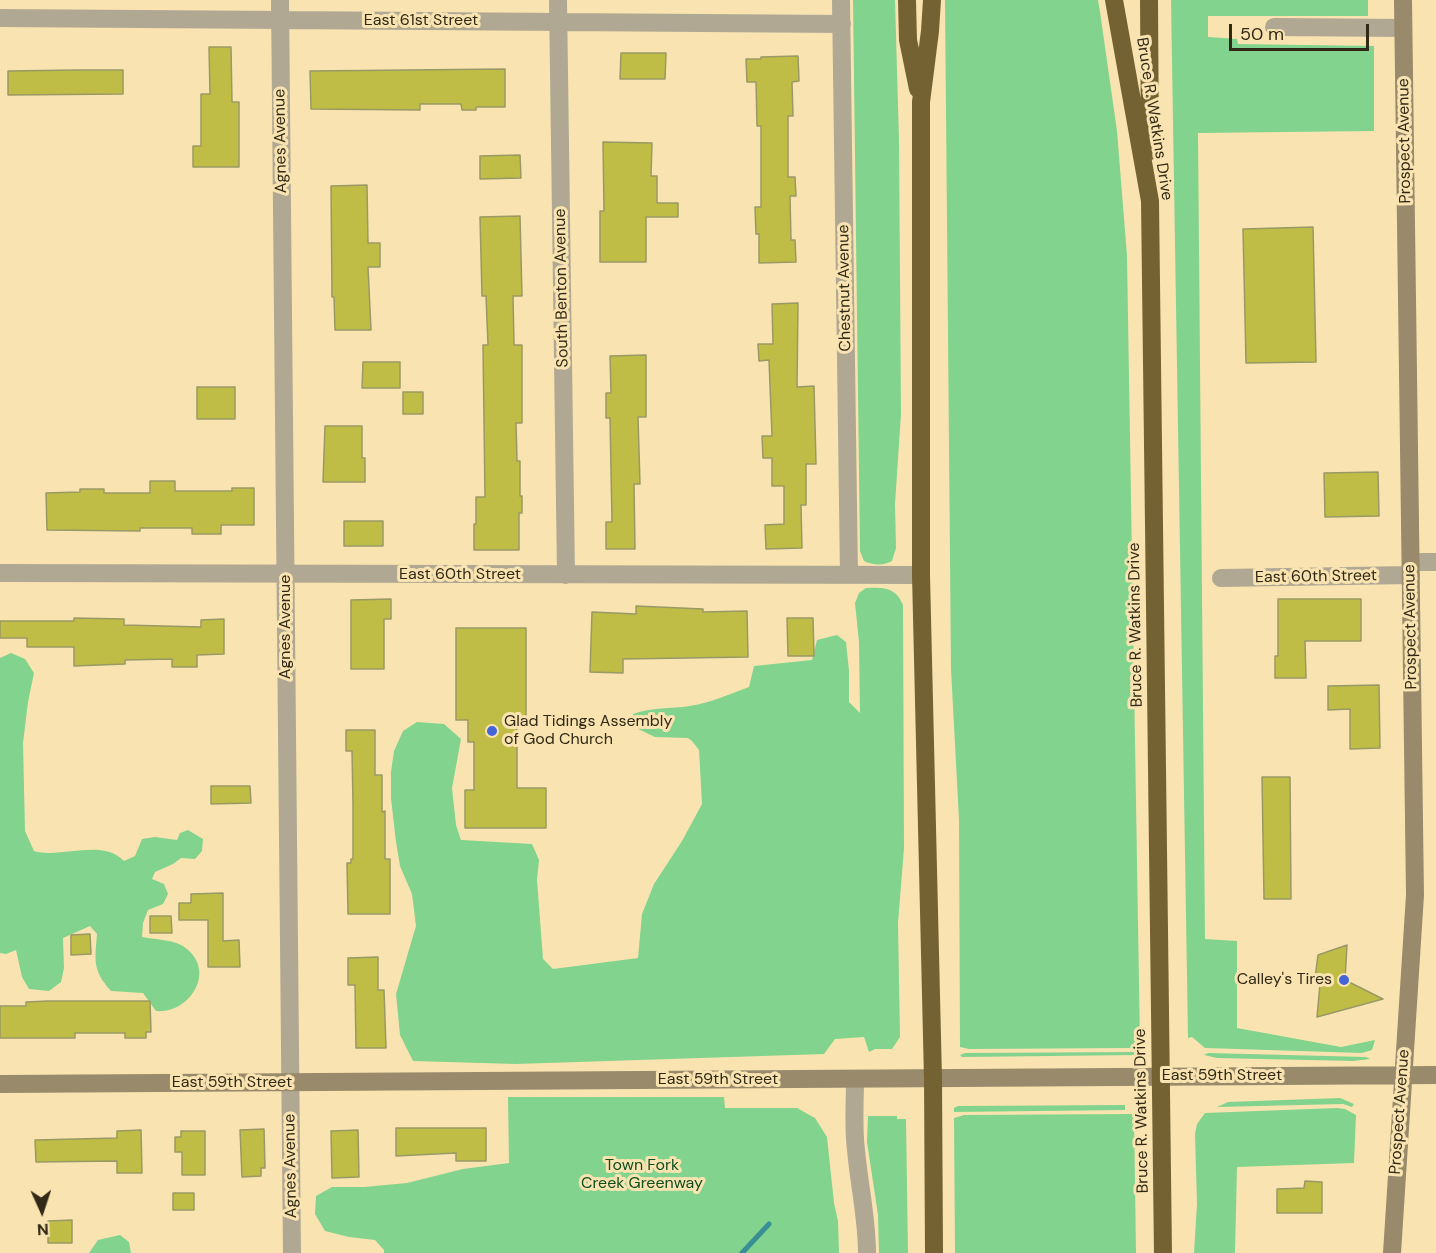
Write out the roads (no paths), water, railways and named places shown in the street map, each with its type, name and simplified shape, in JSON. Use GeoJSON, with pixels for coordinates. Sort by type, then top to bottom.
{"type":"FeatureCollection","features":[{"type":"Feature","properties":{"kind":"highway"},"geometry":{"type":"LineString","coordinates":[[907,0],[908,40],[921,102]]}},
{"type":"Feature","properties":{"kind":"highway"},"geometry":{"type":"LineString","coordinates":[[932,0],[921,102],[921,575],[933,1078],[934,1253]]}},
{"type":"Feature","properties":{"kind":"highway","name":"Bruce R. Watkins Drive"},"geometry":{"type":"LineString","coordinates":[[1114,0],[1150,201],[1162,1253]]}},
{"type":"Feature","properties":{"kind":"highway"},"geometry":{"type":"LineString","coordinates":[[1149,0],[1150,201]]}},
{"type":"Feature","properties":{"kind":"street","name":"Agnes Avenue"},"geometry":{"type":"LineString","coordinates":[[280,0],[292,1253]]}},
{"type":"Feature","properties":{"kind":"street","name":"South Benton Avenue"},"geometry":{"type":"LineString","coordinates":[[558,0],[566,575]]}},
{"type":"Feature","properties":{"kind":"street","name":"Chestnut Avenue"},"geometry":{"type":"LineString","coordinates":[[841,0],[849,575]]}},
{"type":"Feature","properties":{"kind":"street","name":"Prospect Avenue"},"geometry":{"type":"LineString","coordinates":[[1392,1253],[1415,895],[1403,0]]}},
{"type":"Feature","properties":{"kind":"street","name":"East 61st Street"},"geometry":{"type":"LineString","coordinates":[[0,18],[842,24]]}},
{"type":"Feature","properties":{"kind":"street"},"geometry":{"type":"LineString","coordinates":[[1274,27],[1403,28]]}},
{"type":"Feature","properties":{"kind":"street","name":"East 60th Street"},"geometry":{"type":"LineString","coordinates":[[1221,578],[1411,569],[1436,562]]}},
{"type":"Feature","properties":{"kind":"street","name":"East 60th Street"},"geometry":{"type":"LineString","coordinates":[[0,573],[921,575]]}},
{"type":"Feature","properties":{"kind":"street","name":"East 59th Street"},"geometry":{"type":"LineString","coordinates":[[0,1084],[1436,1076]]}},
{"type":"Feature","properties":{"kind":"street"},"geometry":{"type":"LineString","coordinates":[[855,1079],[856,1151],[867,1253]]}},
{"type":"Feature","properties":{"kind":"waterway"},"geometry":{"type":"LineString","coordinates":[[742,1253],[769,1224]]}},
{"type":"Feature","properties":{"kind":"place","name":"Glad Tidings Assembly of God Church"},"geometry":{"type":"Point","coordinates":[492,731]}},
{"type":"Feature","properties":{"kind":"place","name":"Calley's Tires"},"geometry":{"type":"Point","coordinates":[1344,980]}},
{"type":"Feature","properties":{"kind":"park label","name":"Town Fork Creek Greenway"},"geometry":{"type":"Point","coordinates":[642,1175]}}]}
